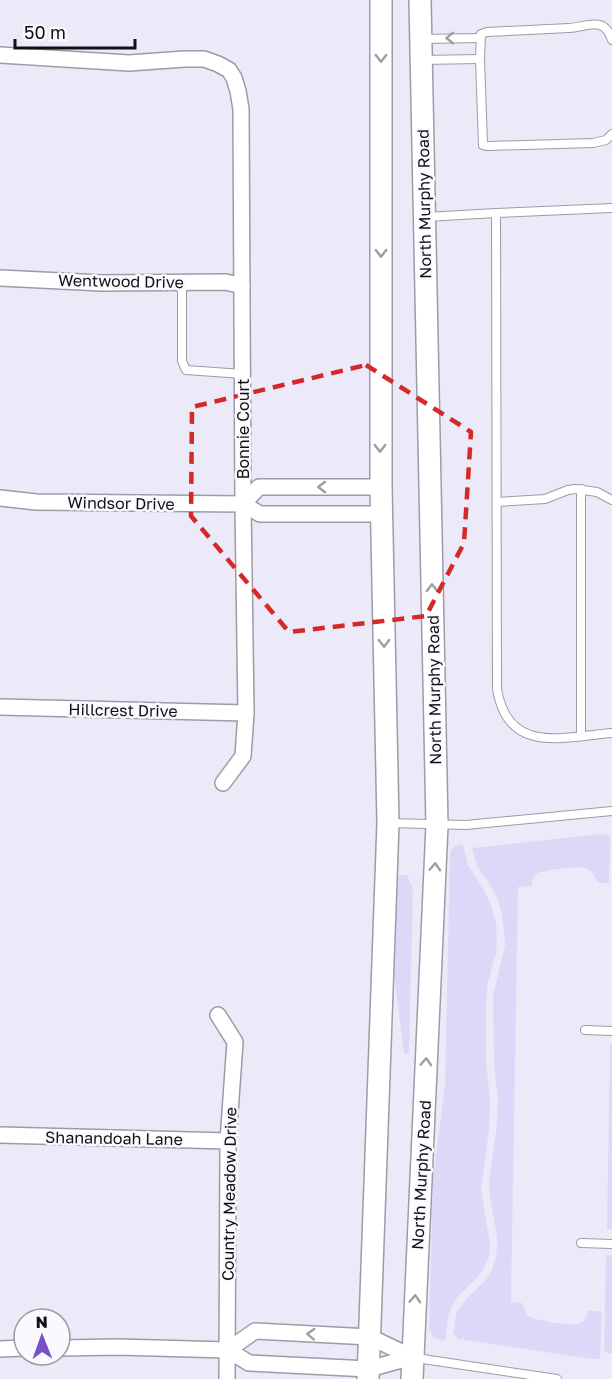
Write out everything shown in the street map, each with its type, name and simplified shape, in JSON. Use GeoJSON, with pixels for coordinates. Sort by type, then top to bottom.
{"type":"FeatureCollection","features":[{"type":"Feature","properties":{"kind":"main road"},"geometry":{"type":"LineString","coordinates":[[368,1374],[388,823],[381,514],[381,0]]}},
{"type":"Feature","properties":{"kind":"main road","name":"North Murphy Road"},"geometry":{"type":"LineString","coordinates":[[412,1379],[437,825],[420,0]]}},
{"type":"Feature","properties":{"kind":"street","name":"Bonnie Court"},"geometry":{"type":"LineString","coordinates":[[0,55],[129,63],[204,59],[229,70],[236,85],[241,109],[246,713],[243,756],[223,783]]}},
{"type":"Feature","properties":{"kind":"street","name":"Wentwood Drive"},"geometry":{"type":"LineString","coordinates":[[0,278],[102,283],[226,282],[242,286]]}},
{"type":"Feature","properties":{"kind":"street"},"geometry":{"type":"LineString","coordinates":[[243,504],[259,487],[381,487]]}},
{"type":"Feature","properties":{"kind":"street","name":"Windsor Drive"},"geometry":{"type":"LineString","coordinates":[[0,498],[36,502],[243,504],[260,514],[381,514]]}},
{"type":"Feature","properties":{"kind":"street","name":"Hillcrest Drive"},"geometry":{"type":"LineString","coordinates":[[0,707],[246,713]]}},
{"type":"Feature","properties":{"kind":"street","name":"Country Meadow Drive"},"geometry":{"type":"LineString","coordinates":[[218,1015],[235,1042],[228,1141],[227,1379]]}},
{"type":"Feature","properties":{"kind":"street","name":"Shanandoah Lane"},"geometry":{"type":"LineString","coordinates":[[0,1135],[228,1141]]}},
{"type":"Feature","properties":{"kind":"street"},"geometry":{"type":"LineString","coordinates":[[228,1350],[255,1331],[370,1336],[412,1357]]}},
{"type":"Feature","properties":{"kind":"street"},"geometry":{"type":"LineString","coordinates":[[72,1348],[228,1350],[249,1363],[368,1374],[412,1357]]}},
{"type":"Feature","properties":{"kind":"lane"},"geometry":{"type":"LineString","coordinates":[[612,39],[603,26],[594,24],[577,28],[487,32],[481,34],[480,38],[483,145],[593,143],[606,140],[612,134]]}},
{"type":"Feature","properties":{"kind":"lane"},"geometry":{"type":"LineString","coordinates":[[420,39],[480,38]]}},
{"type":"Feature","properties":{"kind":"lane"},"geometry":{"type":"LineString","coordinates":[[421,60],[480,58]]}},
{"type":"Feature","properties":{"kind":"lane"},"geometry":{"type":"LineString","coordinates":[[424,217],[612,208]]}},
{"type":"Feature","properties":{"kind":"lane"},"geometry":{"type":"LineString","coordinates":[[496,213],[498,699],[507,718],[514,726],[538,738],[612,733]]}},
{"type":"Feature","properties":{"kind":"lane"},"geometry":{"type":"LineString","coordinates":[[182,282],[182,361],[186,370],[243,374]]}},
{"type":"Feature","properties":{"kind":"lane"},"geometry":{"type":"LineString","coordinates":[[497,502],[545,499],[568,490],[581,489],[597,492],[612,501]]}},
{"type":"Feature","properties":{"kind":"lane"},"geometry":{"type":"LineString","coordinates":[[581,489],[581,735]]}},
{"type":"Feature","properties":{"kind":"lane"},"geometry":{"type":"LineString","coordinates":[[388,823],[466,825],[612,811]]}},
{"type":"Feature","properties":{"kind":"lane"},"geometry":{"type":"LineString","coordinates":[[585,1030],[612,1030]]}},
{"type":"Feature","properties":{"kind":"lane"},"geometry":{"type":"LineString","coordinates":[[581,1243],[612,1244]]}},
{"type":"Feature","properties":{"kind":"lane"},"geometry":{"type":"LineString","coordinates":[[412,1357],[557,1379]]}},
{"type":"Feature","properties":{"kind":"highlighted area"},"geometry":{"type":"Polygon","coordinates":[[[366,365],[471,432],[464,543],[426,616],[289,632],[191,516],[192,407],[366,365]]]}},
{"type":"Feature","properties":{"kind":"shaded area"},"geometry":{"type":"Polygon","coordinates":[[[610,835],[609,883],[598,883],[594,874],[588,869],[577,868],[541,872],[532,880],[531,886],[518,887],[511,1302],[522,1303],[528,1316],[532,1318],[563,1324],[581,1323],[588,1311],[602,1311],[600,1359],[464,1340],[463,1338],[462,1340],[457,1339],[457,1335],[453,1335],[458,1310],[491,1272],[497,1245],[489,1181],[498,1101],[494,1063],[493,996],[505,946],[498,900],[477,866],[472,848],[610,835]]]}},
{"type":"Feature","properties":{"kind":"shaded area"},"geometry":{"type":"Polygon","coordinates":[[[463,844],[468,865],[483,888],[496,923],[496,954],[488,982],[486,1002],[486,1063],[490,1098],[489,1130],[481,1189],[490,1245],[489,1256],[483,1270],[452,1305],[445,1341],[434,1337],[429,1327],[433,1178],[445,1085],[450,855],[454,847],[463,844]]]}},
{"type":"Feature","properties":{"kind":"shaded area"},"geometry":{"type":"Polygon","coordinates":[[[399,875],[407,875],[413,889],[409,1054],[404,1054],[392,949],[396,880],[399,875]]]}},
{"type":"Feature","properties":{"kind":"shaded area"},"geometry":{"type":"Polygon","coordinates":[[[610,1044],[612,1044],[612,1229],[607,1229],[610,1044]]]}},
{"type":"Feature","properties":{"kind":"shaded area"},"geometry":{"type":"Polygon","coordinates":[[[606,1255],[612,1255],[612,1353],[604,1350],[606,1255]]]}}]}
